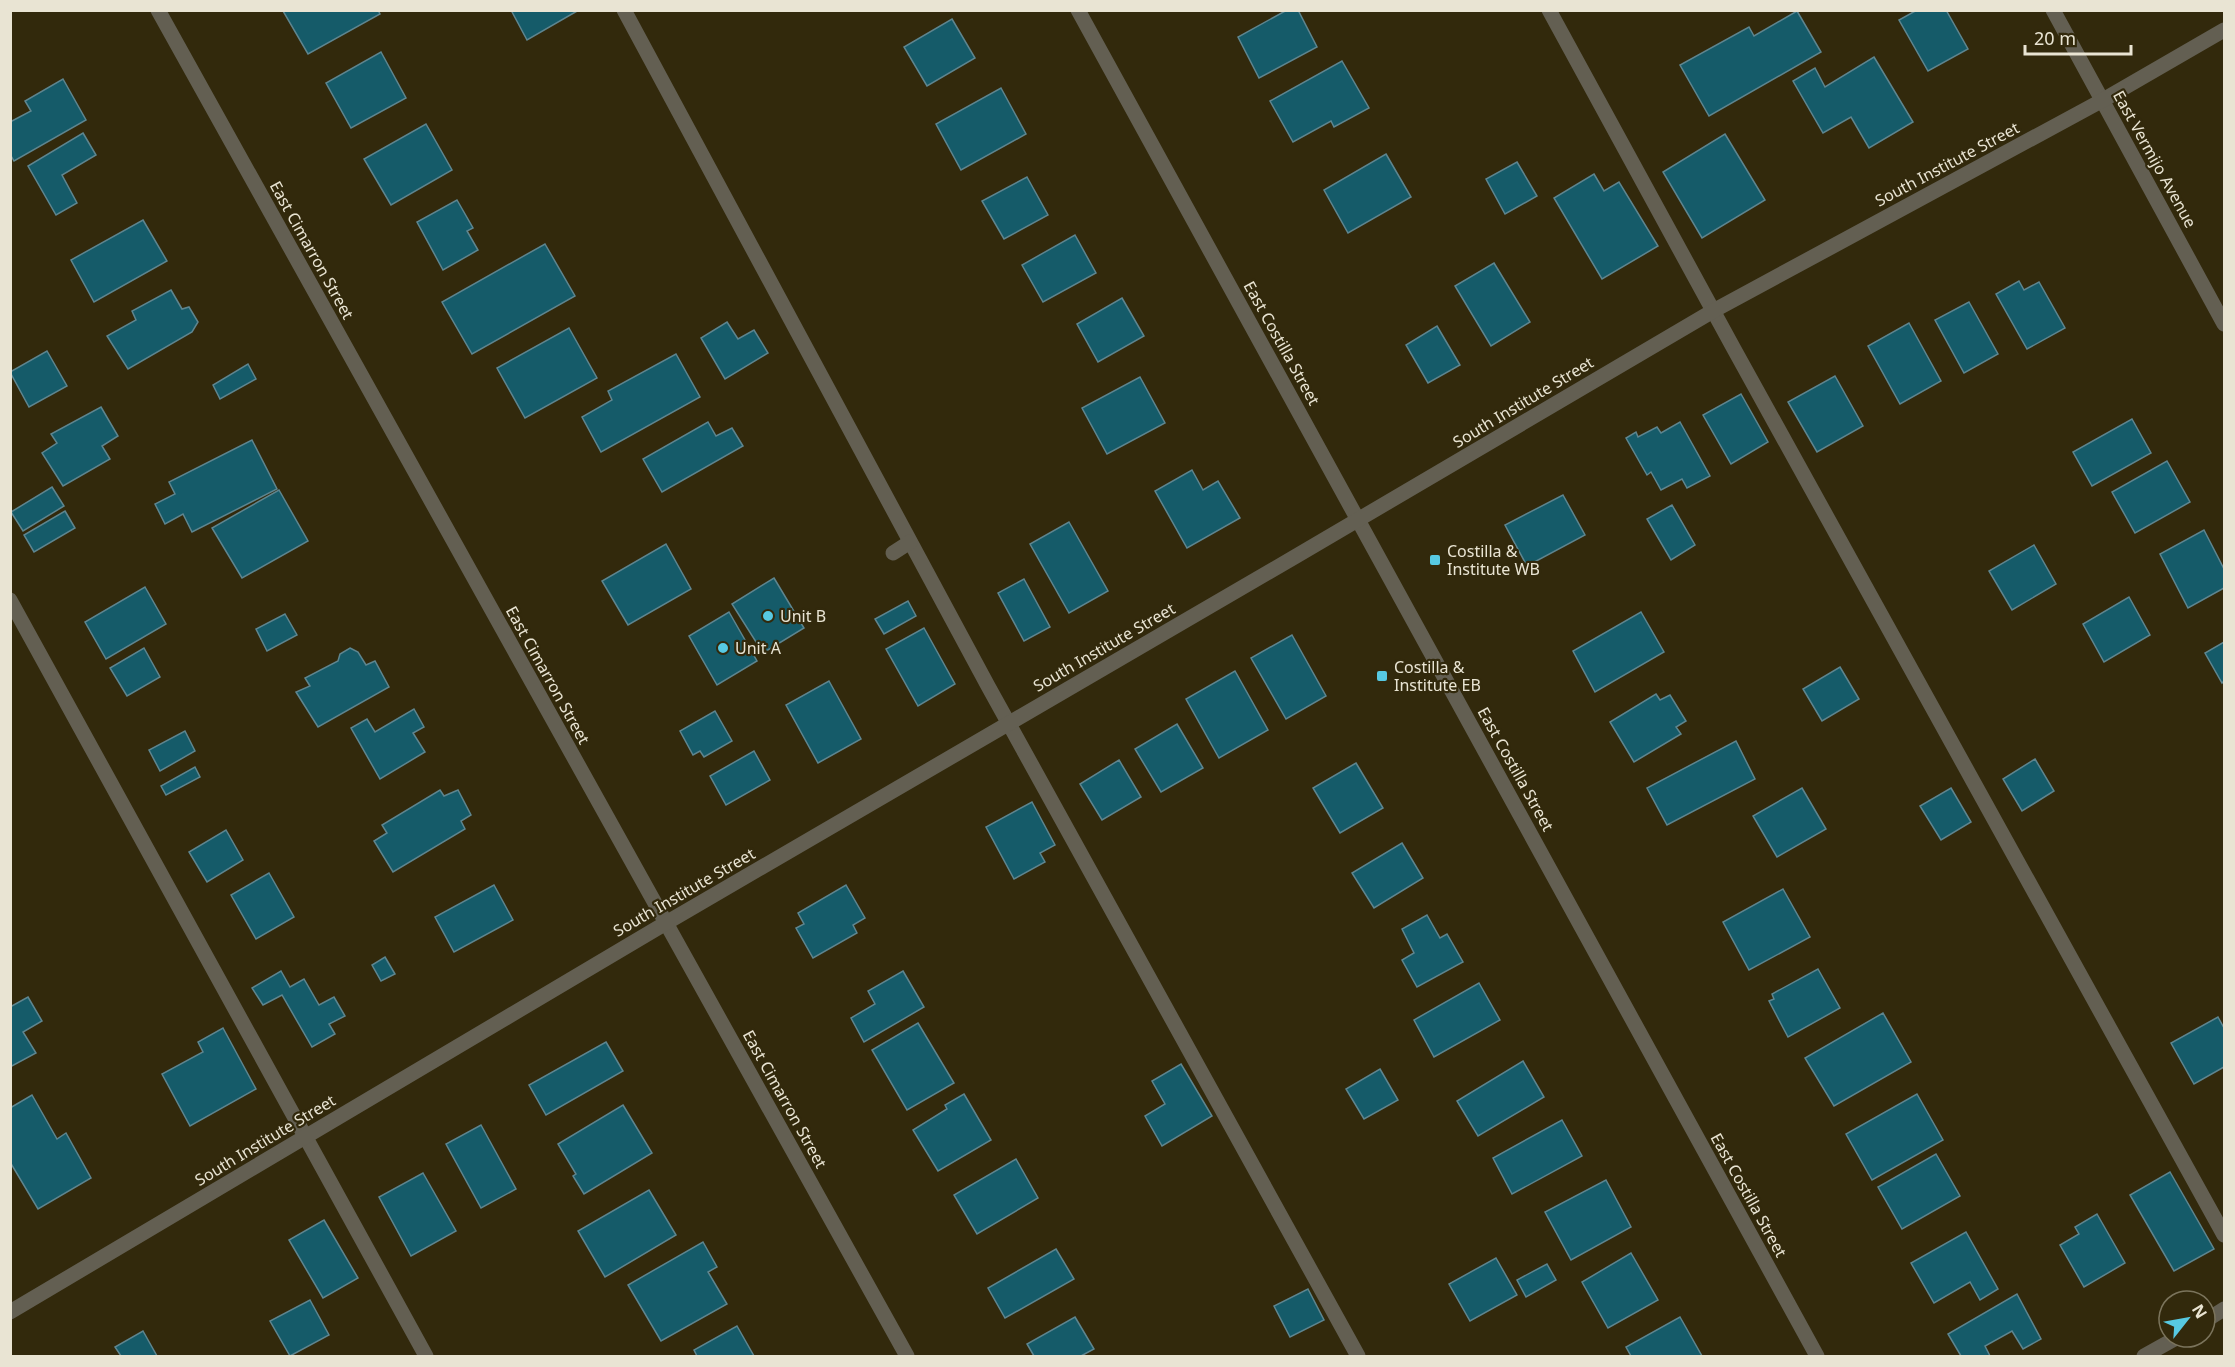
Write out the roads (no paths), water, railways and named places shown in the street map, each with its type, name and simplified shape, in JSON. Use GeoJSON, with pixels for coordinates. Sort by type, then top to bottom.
{"type":"FeatureCollection","features":[{"type":"Feature","properties":{"kind":"street","name":"East Cimarron Street"},"geometry":{"type":"LineString","coordinates":[[158,10],[907,1356]]}},
{"type":"Feature","properties":{"kind":"street"},"geometry":{"type":"LineString","coordinates":[[624,10],[1008,723],[1358,1356]]}},
{"type":"Feature","properties":{"kind":"street","name":"East Costilla Street"},"geometry":{"type":"LineString","coordinates":[[1078,10],[1817,1356]]}},
{"type":"Feature","properties":{"kind":"street"},"geometry":{"type":"LineString","coordinates":[[1549,10],[2224,1236]]}},
{"type":"Feature","properties":{"kind":"street","name":"East Vermijo Avenue"},"geometry":{"type":"LineString","coordinates":[[2053,10],[2224,324]]}},
{"type":"Feature","properties":{"kind":"street","name":"South Institute Street"},"geometry":{"type":"LineString","coordinates":[[10,1312],[666,922],[1359,520],[1713,311],[2103,100],[2224,30]]}},
{"type":"Feature","properties":{"kind":"street"},"geometry":{"type":"LineString","coordinates":[[893,553],[910,542]]}},
{"type":"Feature","properties":{"kind":"street"},"geometry":{"type":"LineString","coordinates":[[10,600],[426,1356]]}},
{"type":"Feature","properties":{"kind":"place","name":"Costilla & Institute WB"},"geometry":{"type":"Point","coordinates":[1435,560]}},
{"type":"Feature","properties":{"kind":"place","name":"Unit B"},"geometry":{"type":"Point","coordinates":[768,616]}},
{"type":"Feature","properties":{"kind":"place","name":"Unit A"},"geometry":{"type":"Point","coordinates":[723,648]}},
{"type":"Feature","properties":{"kind":"place","name":"Costilla & Institute EB"},"geometry":{"type":"Point","coordinates":[1382,676]}}]}
